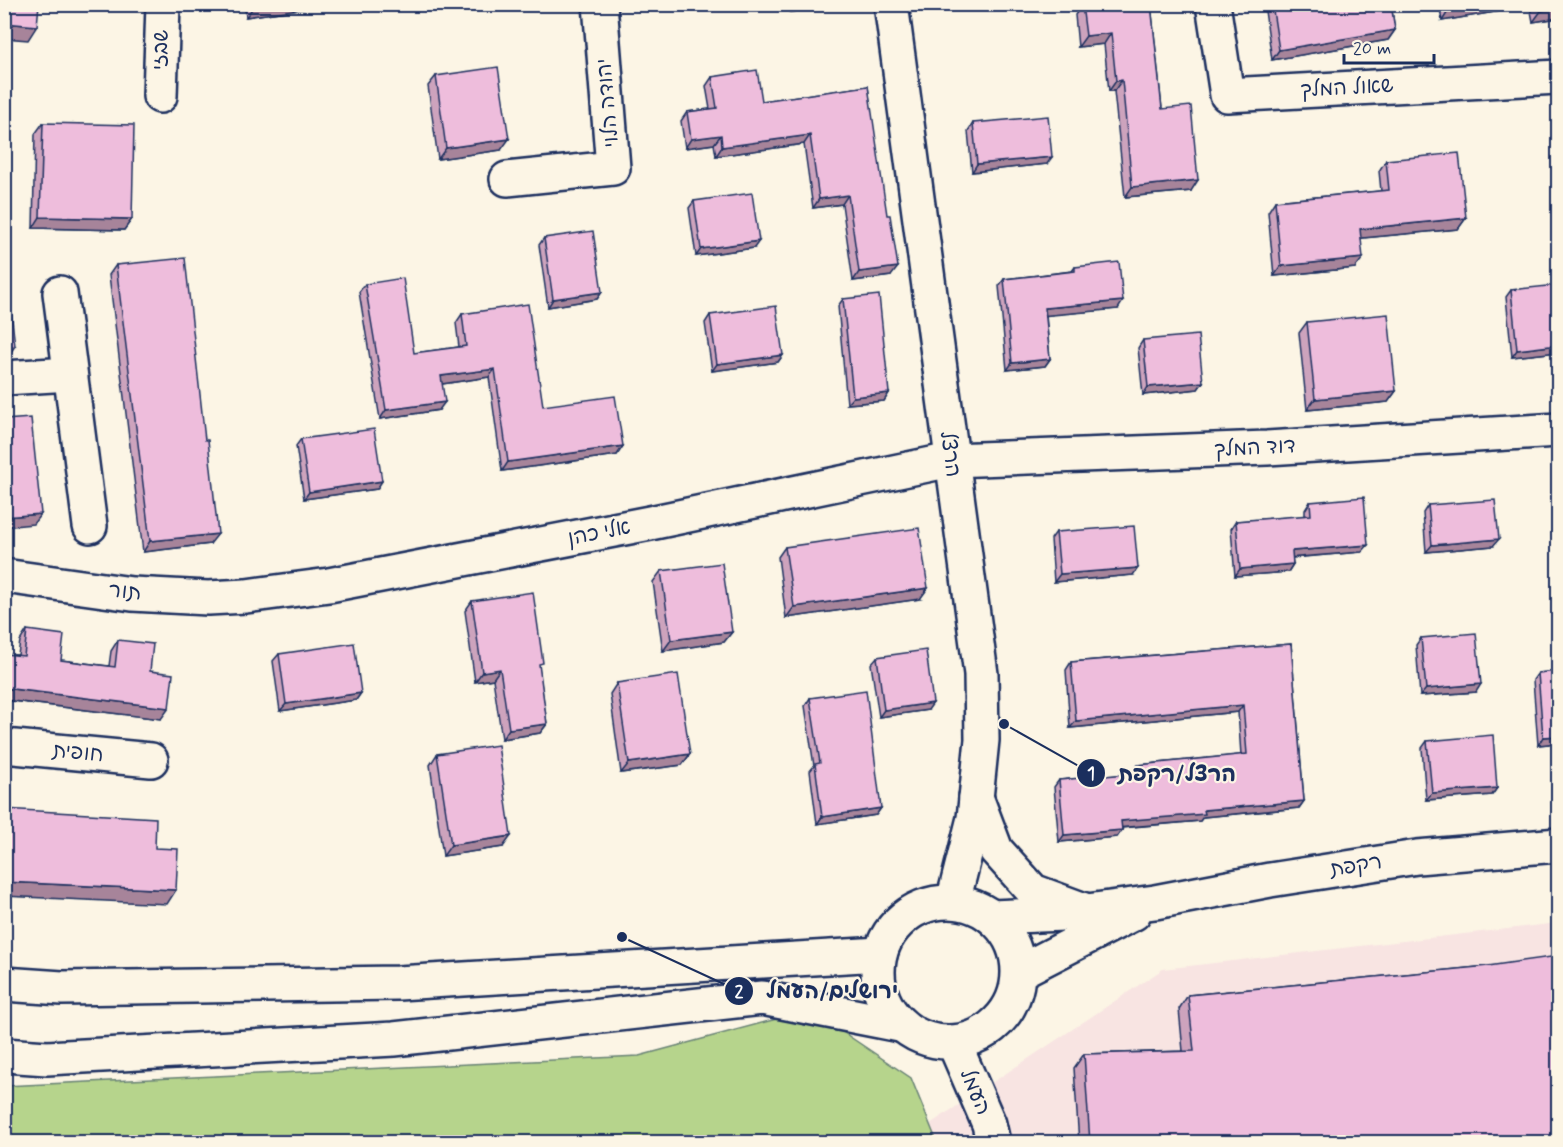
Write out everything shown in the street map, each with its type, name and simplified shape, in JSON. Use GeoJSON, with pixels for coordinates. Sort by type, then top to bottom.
{"type":"FeatureCollection","features":[{"type":"Feature","properties":{"kind":"street","name":"שבזי"},"geometry":{"type":"LineString","coordinates":[[160,96],[163,4]]}},
{"type":"Feature","properties":{"kind":"street","name":"יהודה הלוי"},"geometry":{"type":"LineString","coordinates":[[507,179],[613,168],[600,4]]}},
{"type":"Feature","properties":{"kind":"street","name":"הרצל"},"geometry":{"type":"LineString","coordinates":[[891,4],[981,674],[982,740],[974,818],[953,902]]}},
{"type":"Feature","properties":{"kind":"street","name":"שאול המלך"},"geometry":{"type":"LineString","coordinates":[[1213,4],[1227,95],[1558,77]]}},
{"type":"Feature","properties":{"kind":"street"},"geometry":{"type":"LineString","coordinates":[[60,293],[90,526]]}},
{"type":"Feature","properties":{"kind":"street"},"geometry":{"type":"LineString","coordinates":[[4,378],[70,374]]}},
{"type":"Feature","properties":{"kind":"street","name":"דוד המלך"},"geometry":{"type":"LineString","coordinates":[[951,460],[1267,448],[1558,430]]}},
{"type":"Feature","properties":{"kind":"street","name":"אלי כהן"},"geometry":{"type":"LineString","coordinates":[[246,596],[329,585],[627,527],[951,460]]}},
{"type":"Feature","properties":{"kind":"street","name":"תור"},"geometry":{"type":"LineString","coordinates":[[4,576],[132,594],[208,598],[246,596]]}},
{"type":"Feature","properties":{"kind":"street","name":"חופית"},"geometry":{"type":"LineString","coordinates":[[4,746],[151,760]]}},
{"type":"Feature","properties":{"kind":"street"},"geometry":{"type":"LineString","coordinates":[[976,796],[996,850],[1033,891],[1087,911]]}},
{"type":"Feature","properties":{"kind":"street","name":"רקפת"},"geometry":{"type":"LineString","coordinates":[[992,916],[1087,911],[1155,902],[1270,880],[1417,857],[1558,845]]}},
{"type":"Feature","properties":{"kind":"street"},"geometry":{"type":"LineString","coordinates":[[953,902],[973,906],[992,916],[1011,942],[1019,972],[1016,992],[1000,1019],[993,1027],[975,1038],[954,1043],[935,1042],[917,1036],[900,1025],[888,1010],[880,992],[877,973],[880,954],[890,932],[907,915],[929,904],[953,902]]}},
{"type":"Feature","properties":{"kind":"street","name":"רקפת"},"geometry":{"type":"LineString","coordinates":[[1019,972],[1155,902]]}},
{"type":"Feature","properties":{"kind":"street"},"geometry":{"type":"LineString","coordinates":[[4,984],[62,988],[398,983],[880,954]]}},
{"type":"Feature","properties":{"kind":"street"},"geometry":{"type":"LineString","coordinates":[[4,1054],[47,1058],[394,1039],[762,999],[900,1025]]}},
{"type":"Feature","properties":{"kind":"street","name":"העמל"},"geometry":{"type":"LineString","coordinates":[[954,1043],[989,1124],[993,1143]]}},
{"type":"Feature","properties":{"kind":"shaded area"},"geometry":{"type":"Polygon","coordinates":[[[1558,923],[1558,1142],[937,1142],[930,1124],[1163,969],[1558,923]]]}},
{"type":"Feature","properties":{"kind":"green space"},"geometry":{"type":"Polygon","coordinates":[[[810,1010],[911,1078],[937,1142],[5,1142],[4,1086],[639,1056],[810,1010]]]}},
{"type":"Feature","properties":{"kind":"building"},"geometry":{"type":"Polygon","coordinates":[[[4,4],[39,4],[37,26],[4,23],[4,4]]]}},
{"type":"Feature","properties":{"kind":"building"},"geometry":{"type":"Polygon","coordinates":[[[1151,4],[1162,109],[1191,106],[1198,180],[1132,187],[1122,80],[1116,81],[1111,33],[1086,36],[1082,5],[1151,4]]]}},
{"type":"Feature","properties":{"kind":"building"},"geometry":{"type":"Polygon","coordinates":[[[1272,4],[1391,4],[1395,30],[1279,50],[1272,4]]]}},
{"type":"Feature","properties":{"kind":"building"},"geometry":{"type":"Polygon","coordinates":[[[1448,4],[1484,4],[1449,10],[1448,4]]]}},
{"type":"Feature","properties":{"kind":"building"},"geometry":{"type":"Polygon","coordinates":[[[1539,4],[1558,4],[1558,8],[1541,11],[1539,4]]]}},
{"type":"Feature","properties":{"kind":"building"},"geometry":{"type":"Polygon","coordinates":[[[498,67],[509,139],[446,148],[436,76],[498,67]]]}},
{"type":"Feature","properties":{"kind":"building"},"geometry":{"type":"Polygon","coordinates":[[[757,70],[762,101],[868,86],[887,215],[890,215],[898,267],[859,272],[848,195],[819,199],[810,135],[722,147],[721,135],[691,139],[687,112],[717,108],[712,77],[757,70]]]}},
{"type":"Feature","properties":{"kind":"building"},"geometry":{"type":"Polygon","coordinates":[[[1048,116],[1052,157],[977,164],[973,123],[1048,116]]]}},
{"type":"Feature","properties":{"kind":"building"},"geometry":{"type":"Polygon","coordinates":[[[43,123],[134,125],[132,219],[40,217],[43,123]]]}},
{"type":"Feature","properties":{"kind":"building"},"geometry":{"type":"Polygon","coordinates":[[[1459,153],[1466,218],[1360,229],[1363,258],[1281,266],[1275,201],[1389,190],[1386,160],[1459,153]]]}},
{"type":"Feature","properties":{"kind":"building"},"geometry":{"type":"Polygon","coordinates":[[[752,193],[759,241],[701,249],[694,201],[752,193]]]}},
{"type":"Feature","properties":{"kind":"building"},"geometry":{"type":"Polygon","coordinates":[[[593,231],[602,292],[553,299],[544,238],[593,231]]]}},
{"type":"Feature","properties":{"kind":"building"},"geometry":{"type":"Polygon","coordinates":[[[185,258],[218,534],[150,541],[116,265],[185,258]]]}},
{"type":"Feature","properties":{"kind":"building"},"geometry":{"type":"Polygon","coordinates":[[[1119,262],[1123,301],[1045,308],[1050,359],[1012,363],[1004,279],[1075,271],[1075,267],[1119,262]]]}},
{"type":"Feature","properties":{"kind":"building"},"geometry":{"type":"Polygon","coordinates":[[[403,278],[414,353],[466,346],[462,314],[528,304],[543,406],[615,396],[623,446],[508,462],[495,369],[441,376],[445,402],[386,410],[365,284],[403,278]]]}},
{"type":"Feature","properties":{"kind":"building"},"geometry":{"type":"Polygon","coordinates":[[[8,285],[15,346],[4,347],[4,286],[8,285]]]}},
{"type":"Feature","properties":{"kind":"building"},"geometry":{"type":"Polygon","coordinates":[[[1557,285],[1558,345],[1517,350],[1511,290],[1557,285]]]}},
{"type":"Feature","properties":{"kind":"building"},"geometry":{"type":"Polygon","coordinates":[[[879,295],[889,393],[853,397],[843,299],[879,295]]]}},
{"type":"Feature","properties":{"kind":"building"},"geometry":{"type":"Polygon","coordinates":[[[776,306],[783,355],[717,364],[710,315],[776,306]]]}},
{"type":"Feature","properties":{"kind":"building"},"geometry":{"type":"Polygon","coordinates":[[[1388,314],[1396,391],[1315,399],[1307,322],[1388,314]]]}},
{"type":"Feature","properties":{"kind":"building"},"geometry":{"type":"Polygon","coordinates":[[[1198,335],[1203,382],[1148,387],[1143,340],[1198,335]]]}},
{"type":"Feature","properties":{"kind":"building"},"geometry":{"type":"Polygon","coordinates":[[[31,418],[41,514],[4,517],[4,420],[31,418]]]}},
{"type":"Feature","properties":{"kind":"building"},"geometry":{"type":"Polygon","coordinates":[[[374,429],[382,481],[309,492],[301,439],[374,429]]]}},
{"type":"Feature","properties":{"kind":"building"},"geometry":{"type":"Polygon","coordinates":[[[1364,497],[1368,545],[1292,551],[1293,564],[1240,569],[1236,521],[1311,515],[1310,502],[1364,497]]]}},
{"type":"Feature","properties":{"kind":"building"},"geometry":{"type":"Polygon","coordinates":[[[1495,500],[1499,539],[1432,545],[1428,505],[1495,500]]]}},
{"type":"Feature","properties":{"kind":"building"},"geometry":{"type":"Polygon","coordinates":[[[1134,526],[1138,568],[1060,574],[1056,532],[1134,526]]]}},
{"type":"Feature","properties":{"kind":"building"},"geometry":{"type":"Polygon","coordinates":[[[919,528],[928,588],[794,607],[785,547],[919,528]]]}},
{"type":"Feature","properties":{"kind":"building"},"geometry":{"type":"Polygon","coordinates":[[[722,563],[732,632],[671,640],[661,571],[722,563]]]}},
{"type":"Feature","properties":{"kind":"building"},"geometry":{"type":"Polygon","coordinates":[[[533,592],[543,663],[539,664],[547,724],[509,729],[500,669],[482,672],[472,601],[533,592]]]}},
{"type":"Feature","properties":{"kind":"building"},"geometry":{"type":"Polygon","coordinates":[[[27,630],[64,635],[61,660],[115,667],[118,640],[153,644],[150,671],[173,674],[169,708],[4,688],[4,654],[24,656],[27,630]]]}},
{"type":"Feature","properties":{"kind":"building"},"geometry":{"type":"Polygon","coordinates":[[[1476,633],[1481,684],[1426,689],[1421,638],[1476,633]]]}},
{"type":"Feature","properties":{"kind":"building"},"geometry":{"type":"Polygon","coordinates":[[[354,643],[361,693],[286,704],[279,654],[354,643]]]}},
{"type":"Feature","properties":{"kind":"building"},"geometry":{"type":"Polygon","coordinates":[[[1291,644],[1304,801],[1204,810],[1205,814],[1121,821],[1122,830],[1064,835],[1059,780],[1138,773],[1138,765],[1247,754],[1243,705],[1076,721],[1071,662],[1291,644]]]}},
{"type":"Feature","properties":{"kind":"building"},"geometry":{"type":"Polygon","coordinates":[[[926,650],[933,703],[884,710],[877,657],[926,650]]]}},
{"type":"Feature","properties":{"kind":"building"},"geometry":{"type":"Polygon","coordinates":[[[1558,671],[1558,736],[1543,737],[1538,673],[1558,671]]]}},
{"type":"Feature","properties":{"kind":"building"},"geometry":{"type":"Polygon","coordinates":[[[678,674],[690,754],[629,763],[617,683],[678,674]]]}},
{"type":"Feature","properties":{"kind":"building"},"geometry":{"type":"Polygon","coordinates":[[[866,690],[881,808],[822,817],[815,764],[820,763],[810,698],[866,690]]]}},
{"type":"Feature","properties":{"kind":"building"},"geometry":{"type":"Polygon","coordinates":[[[1493,735],[1497,788],[1432,793],[1427,741],[1493,735]]]}},
{"type":"Feature","properties":{"kind":"building"},"geometry":{"type":"Polygon","coordinates":[[[498,745],[511,836],[451,845],[437,754],[498,745]]]}},
{"type":"Feature","properties":{"kind":"building"},"geometry":{"type":"Polygon","coordinates":[[[4,809],[156,818],[155,848],[178,849],[176,890],[4,882],[4,809]]]}},
{"type":"Feature","properties":{"kind":"building"},"geometry":{"type":"Polygon","coordinates":[[[1558,956],[1558,1143],[1090,1143],[1084,1054],[1194,1051],[1188,995],[1488,966],[1558,956]]]}},
{"type":"Feature","properties":{"kind":"place","name":"הרצל/רקפת"},"geometry":{"type":"Point","coordinates":[1004,724]}},
{"type":"Feature","properties":{"kind":"place","name":"ירושלים/העמל"},"geometry":{"type":"Point","coordinates":[622,937]}}]}
